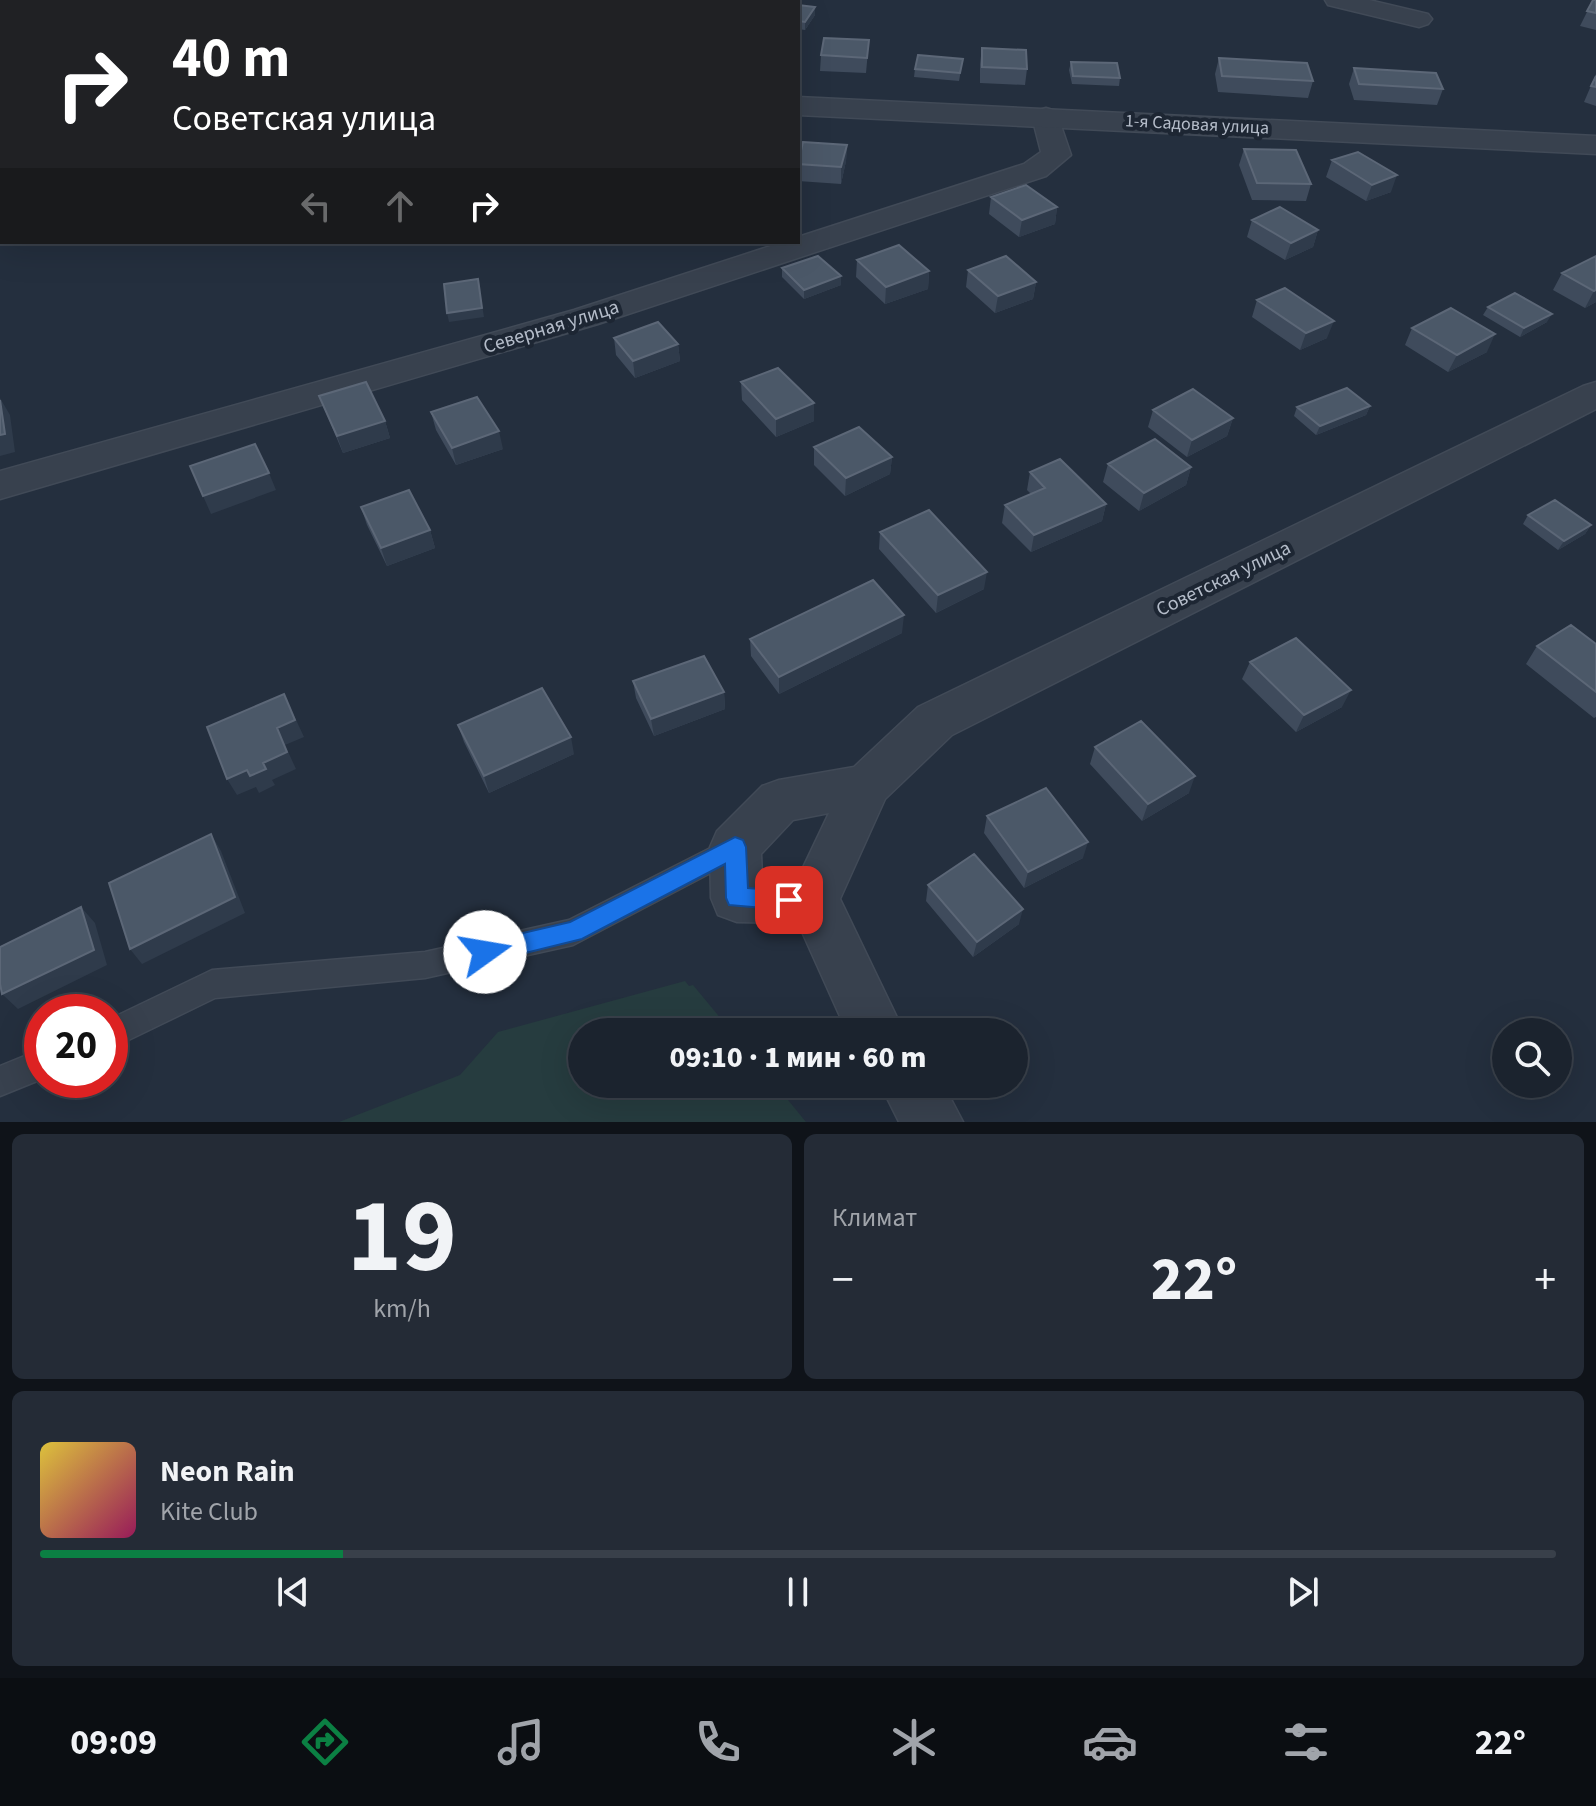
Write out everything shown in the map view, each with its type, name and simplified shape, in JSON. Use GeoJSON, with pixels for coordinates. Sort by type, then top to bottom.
{"type":"FeatureCollection","features":[{"type":"Feature","properties":{"kind":"street"},"geometry":{"type":"LineString","coordinates":[[1337,0],[1419,19]]}},
{"type":"Feature","properties":{"kind":"street","name":"1-я Садовая улица"},"geometry":{"type":"LineString","coordinates":[[800,106],[1596,145]]}},
{"type":"Feature","properties":{"kind":"street","name":"Северная улица"},"geometry":{"type":"LineString","coordinates":[[0,485],[586,317],[1035,170],[1056,155],[1046,117]]}},
{"type":"Feature","properties":{"kind":"street","name":"Советская улица"},"geometry":{"type":"LineString","coordinates":[[814,900],[867,785],[935,721],[1596,394]]}},
{"type":"Feature","properties":{"kind":"street"},"geometry":{"type":"LineString","coordinates":[[867,785],[779,801],[735,847],[737,898],[814,900],[869,1018]]}},
{"type":"Feature","properties":{"kind":"street"},"geometry":{"type":"LineString","coordinates":[[918,1098],[933,1122]]}},
{"type":"Feature","properties":{"kind":"lane"},"geometry":{"type":"LineString","coordinates":[[128,1025],[212,984],[425,965],[573,932],[735,847]]}},
{"type":"Feature","properties":{"kind":"lane"},"geometry":{"type":"LineString","coordinates":[[0,1081],[24,1071]]}},
{"type":"Feature","properties":{"kind":"green space"},"geometry":{"type":"Polygon","coordinates":[[[685,981],[689,986],[693,985],[720,1018],[568,1018],[568,1098],[786,1098],[806,1122],[339,1122],[460,1075],[498,1032],[685,981]]]}},
{"type":"Feature","properties":{"kind":"building"},"geometry":{"type":"Polygon","coordinates":[[[1596,0],[1596,13],[1587,11],[1596,0]]]}},
{"type":"Feature","properties":{"kind":"building"},"geometry":{"type":"Polygon","coordinates":[[[800,5],[815,7],[805,22],[800,21],[800,5]]]}},
{"type":"Feature","properties":{"kind":"building"},"geometry":{"type":"Polygon","coordinates":[[[824,38],[869,40],[867,58],[821,55],[824,38]]]}},
{"type":"Feature","properties":{"kind":"building"},"geometry":{"type":"Polygon","coordinates":[[[982,48],[1026,50],[1027,69],[982,67],[982,48]]]}},
{"type":"Feature","properties":{"kind":"building"},"geometry":{"type":"Polygon","coordinates":[[[918,55],[963,59],[960,73],[915,69],[918,55]]]}},
{"type":"Feature","properties":{"kind":"building"},"geometry":{"type":"Polygon","coordinates":[[[1219,58],[1307,63],[1313,81],[1222,76],[1219,58]]]}},
{"type":"Feature","properties":{"kind":"building"},"geometry":{"type":"Polygon","coordinates":[[[1071,62],[1117,63],[1120,78],[1073,76],[1071,62]]]}},
{"type":"Feature","properties":{"kind":"building"},"geometry":{"type":"Polygon","coordinates":[[[1354,68],[1436,73],[1443,89],[1359,84],[1354,68]]]}},
{"type":"Feature","properties":{"kind":"building"},"geometry":{"type":"Polygon","coordinates":[[[803,142],[847,145],[841,167],[800,164],[803,142]]]}},
{"type":"Feature","properties":{"kind":"building"},"geometry":{"type":"Polygon","coordinates":[[[1244,149],[1296,150],[1311,184],[1257,183],[1244,149]]]}},
{"type":"Feature","properties":{"kind":"building"},"geometry":{"type":"Polygon","coordinates":[[[1358,152],[1397,175],[1372,185],[1332,160],[1358,152]]]}},
{"type":"Feature","properties":{"kind":"building"},"geometry":{"type":"Polygon","coordinates":[[[1026,185],[1057,207],[1022,220],[991,197],[1026,185]]]}},
{"type":"Feature","properties":{"kind":"building"},"geometry":{"type":"Polygon","coordinates":[[[1280,207],[1318,230],[1291,243],[1252,220],[1280,207]]]}},
{"type":"Feature","properties":{"kind":"building"},"geometry":{"type":"Polygon","coordinates":[[[899,245],[929,271],[886,287],[857,260],[899,245]]]}},
{"type":"Feature","properties":{"kind":"building"},"geometry":{"type":"Polygon","coordinates":[[[818,256],[841,276],[804,290],[782,268],[818,256]]]}},
{"type":"Feature","properties":{"kind":"building"},"geometry":{"type":"Polygon","coordinates":[[[1006,256],[1036,282],[998,296],[968,270],[1006,256]]]}},
{"type":"Feature","properties":{"kind":"building"},"geometry":{"type":"Polygon","coordinates":[[[1596,256],[1594,291],[1562,273],[1596,256]]]}},
{"type":"Feature","properties":{"kind":"building"},"geometry":{"type":"Polygon","coordinates":[[[478,279],[482,308],[447,313],[444,284],[478,279]]]}},
{"type":"Feature","properties":{"kind":"building"},"geometry":{"type":"Polygon","coordinates":[[[1285,288],[1334,321],[1306,333],[1257,300],[1285,288]]]}},
{"type":"Feature","properties":{"kind":"building"},"geometry":{"type":"Polygon","coordinates":[[[1515,293],[1552,314],[1524,328],[1488,307],[1515,293]]]}},
{"type":"Feature","properties":{"kind":"building"},"geometry":{"type":"Polygon","coordinates":[[[1451,308],[1495,334],[1457,355],[1412,328],[1451,308]]]}},
{"type":"Feature","properties":{"kind":"building"},"geometry":{"type":"Polygon","coordinates":[[[658,322],[678,344],[633,361],[614,338],[658,322]]]}},
{"type":"Feature","properties":{"kind":"building"},"geometry":{"type":"Polygon","coordinates":[[[778,368],[814,403],[776,419],[741,382],[778,368]]]}},
{"type":"Feature","properties":{"kind":"building"},"geometry":{"type":"Polygon","coordinates":[[[366,382],[385,421],[337,436],[319,396],[366,382]]]}},
{"type":"Feature","properties":{"kind":"building"},"geometry":{"type":"Polygon","coordinates":[[[1347,388],[1370,406],[1320,426],[1297,407],[1347,388]]]}},
{"type":"Feature","properties":{"kind":"building"},"geometry":{"type":"Polygon","coordinates":[[[1193,389],[1233,418],[1192,440],[1153,410],[1193,389]]]}},
{"type":"Feature","properties":{"kind":"building"},"geometry":{"type":"Polygon","coordinates":[[[477,397],[499,431],[452,448],[431,412],[477,397]]]}},
{"type":"Feature","properties":{"kind":"building"},"geometry":{"type":"Polygon","coordinates":[[[0,400],[5,434],[0,435],[0,400]]]}},
{"type":"Feature","properties":{"kind":"building"},"geometry":{"type":"Polygon","coordinates":[[[859,427],[892,457],[846,478],[814,447],[859,427]]]}},
{"type":"Feature","properties":{"kind":"building"},"geometry":{"type":"Polygon","coordinates":[[[1155,439],[1191,467],[1144,493],[1108,464],[1155,439]]]}},
{"type":"Feature","properties":{"kind":"building"},"geometry":{"type":"Polygon","coordinates":[[[255,444],[269,473],[203,496],[190,466],[255,444]]]}},
{"type":"Feature","properties":{"kind":"building"},"geometry":{"type":"Polygon","coordinates":[[[1060,459],[1106,504],[1034,535],[1005,505],[1045,488],[1030,472],[1060,459]]]}},
{"type":"Feature","properties":{"kind":"building"},"geometry":{"type":"Polygon","coordinates":[[[409,490],[430,530],[381,548],[361,507],[409,490]]]}},
{"type":"Feature","properties":{"kind":"building"},"geometry":{"type":"Polygon","coordinates":[[[1555,500],[1591,525],[1564,541],[1528,515],[1555,500]]]}},
{"type":"Feature","properties":{"kind":"building"},"geometry":{"type":"Polygon","coordinates":[[[929,510],[987,572],[938,595],[880,532],[929,510]]]}},
{"type":"Feature","properties":{"kind":"building"},"geometry":{"type":"Polygon","coordinates":[[[873,580],[904,615],[779,677],[750,639],[873,580]]]}},
{"type":"Feature","properties":{"kind":"building"},"geometry":{"type":"Polygon","coordinates":[[[1571,625],[1596,644],[1596,692],[1537,646],[1571,625]]]}},
{"type":"Feature","properties":{"kind":"building"},"geometry":{"type":"Polygon","coordinates":[[[1296,638],[1351,690],[1304,715],[1250,662],[1296,638]]]}},
{"type":"Feature","properties":{"kind":"building"},"geometry":{"type":"Polygon","coordinates":[[[704,656],[724,692],[651,719],[633,681],[704,656]]]}},
{"type":"Feature","properties":{"kind":"building"},"geometry":{"type":"Polygon","coordinates":[[[542,688],[571,737],[484,776],[458,725],[542,688]]]}},
{"type":"Feature","properties":{"kind":"building"},"geometry":{"type":"Polygon","coordinates":[[[284,694],[295,720],[277,728],[287,752],[263,763],[266,769],[250,776],[247,770],[227,779],[207,727],[284,694]]]}},
{"type":"Feature","properties":{"kind":"building"},"geometry":{"type":"Polygon","coordinates":[[[1141,721],[1195,776],[1148,804],[1095,747],[1141,721]]]}},
{"type":"Feature","properties":{"kind":"building"},"geometry":{"type":"Polygon","coordinates":[[[1046,788],[1088,842],[1028,872],[987,816],[1046,788]]]}},
{"type":"Feature","properties":{"kind":"building"},"geometry":{"type":"Polygon","coordinates":[[[211,834],[235,897],[130,949],[109,883],[211,834]]]}},
{"type":"Feature","properties":{"kind":"building"},"geometry":{"type":"Polygon","coordinates":[[[974,854],[1023,909],[977,942],[928,885],[974,854]]]}},
{"type":"Feature","properties":{"kind":"building"},"geometry":{"type":"Polygon","coordinates":[[[81,907],[94,950],[2,994],[0,947],[81,907]]]}},
{"type":"Feature","properties":{"kind":"route"},"geometry":{"type":"LineString","coordinates":[[485,952],[573,932],[735,847],[737,898],[789,900]]}}]}
